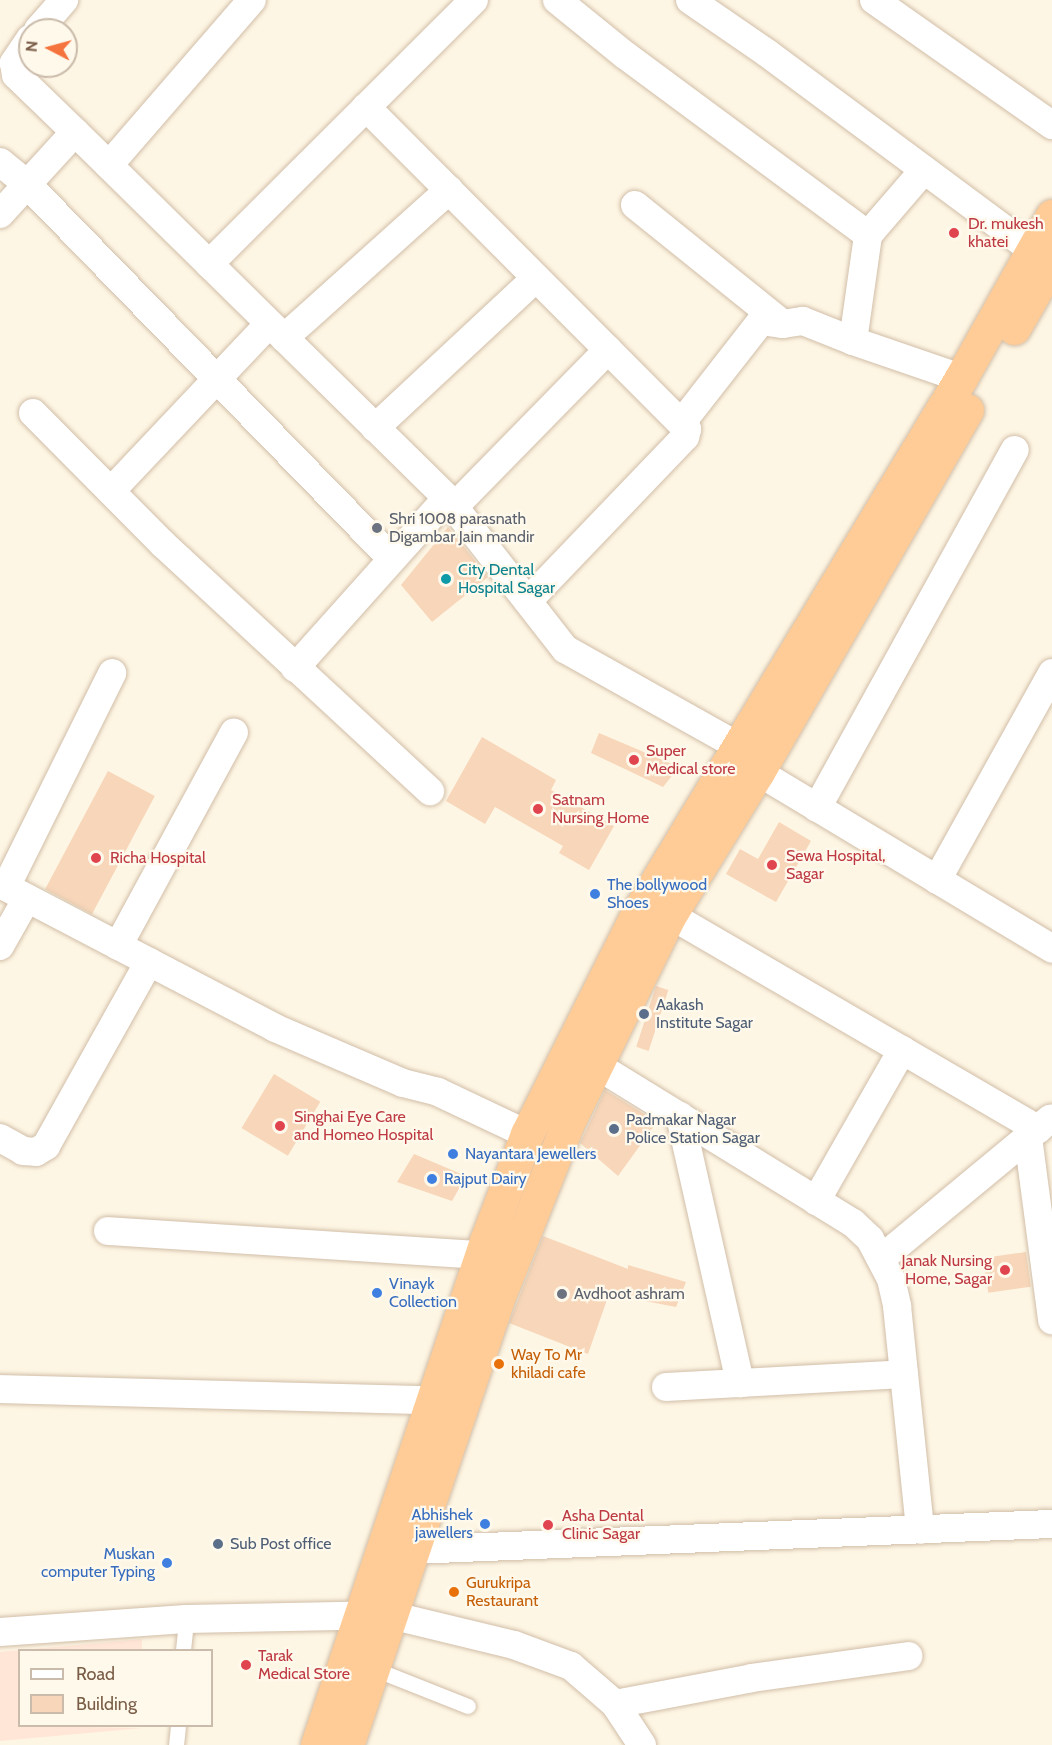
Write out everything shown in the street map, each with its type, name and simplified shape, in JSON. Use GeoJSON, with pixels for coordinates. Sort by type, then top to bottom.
{"type":"FeatureCollection","features":[{"type":"Feature","properties":{"kind":"highway"},"geometry":{"type":"LineString","coordinates":[[317,1745],[376,1615],[412,1550],[524,1227],[596,1065],[670,915],[758,772],[1042,256],[1052,216]]}},
{"type":"Feature","properties":{"kind":"highway"},"geometry":{"type":"LineString","coordinates":[[347,1745],[372,1668],[376,1615],[433,1400],[482,1255],[527,1134],[637,914],[961,378],[1042,256]]}},
{"type":"Feature","properties":{"kind":"street"},"geometry":{"type":"LineString","coordinates":[[48,18],[64,0]]}},
{"type":"Feature","properties":{"kind":"street"},"geometry":{"type":"LineString","coordinates":[[109,165],[252,0]]}},
{"type":"Feature","properties":{"kind":"street"},"geometry":{"type":"LineString","coordinates":[[557,0],[625,56],[868,235]]}},
{"type":"Feature","properties":{"kind":"street"},"geometry":{"type":"LineString","coordinates":[[690,0],[1042,256]]}},
{"type":"Feature","properties":{"kind":"street"},"geometry":{"type":"LineString","coordinates":[[874,0],[1052,125]]}},
{"type":"Feature","properties":{"kind":"street"},"geometry":{"type":"LineString","coordinates":[[209,264],[366,107],[466,2]]}},
{"type":"Feature","properties":{"kind":"street"},"geometry":{"type":"LineString","coordinates":[[7,58],[16,75],[451,502],[566,649],[738,746],[758,772],[1052,949]]}},
{"type":"Feature","properties":{"kind":"street"},"geometry":{"type":"LineString","coordinates":[[366,107],[608,350],[683,421],[685,437],[528,601]]}},
{"type":"Feature","properties":{"kind":"street"},"geometry":{"type":"LineString","coordinates":[[0,214],[75,132]]}},
{"type":"Feature","properties":{"kind":"street"},"geometry":{"type":"LineString","coordinates":[[0,162],[27,184],[391,558]]}},
{"type":"Feature","properties":{"kind":"street"},"geometry":{"type":"LineString","coordinates":[[853,341],[868,235],[924,170]]}},
{"type":"Feature","properties":{"kind":"street"},"geometry":{"type":"LineString","coordinates":[[111,491],[217,379],[448,190]]}},
{"type":"Feature","properties":{"kind":"street"},"geometry":{"type":"LineString","coordinates":[[635,205],[783,324]]}},
{"type":"Feature","properties":{"kind":"street"},"geometry":{"type":"LineString","coordinates":[[375,428],[536,278]]}},
{"type":"Feature","properties":{"kind":"street"},"geometry":{"type":"LineString","coordinates":[[683,421],[761,321],[783,324],[803,321],[853,341],[961,378]]}},
{"type":"Feature","properties":{"kind":"street"},"geometry":{"type":"LineString","coordinates":[[295,668],[391,558],[608,350]]}},
{"type":"Feature","properties":{"kind":"street"},"geometry":{"type":"LineString","coordinates":[[33,413],[295,668],[430,791]]}},
{"type":"Feature","properties":{"kind":"street"},"geometry":{"type":"LineString","coordinates":[[817,808],[1015,450]]}},
{"type":"Feature","properties":{"kind":"street"},"geometry":{"type":"LineString","coordinates":[[0,946],[11,890],[112,673]]}},
{"type":"Feature","properties":{"kind":"street"},"geometry":{"type":"LineString","coordinates":[[937,880],[1052,673]]}},
{"type":"Feature","properties":{"kind":"street"},"geometry":{"type":"LineString","coordinates":[[118,946],[234,732]]}},
{"type":"Feature","properties":{"kind":"street"},"geometry":{"type":"LineString","coordinates":[[11,890],[275,1028],[403,1083],[438,1092],[527,1134]]}},
{"type":"Feature","properties":{"kind":"street"},"geometry":{"type":"LineString","coordinates":[[670,915],[1039,1128]]}},
{"type":"Feature","properties":{"kind":"street"},"geometry":{"type":"LineString","coordinates":[[0,1138],[23,1151],[36,1152],[46,1146],[149,962]]}},
{"type":"Feature","properties":{"kind":"street"},"geometry":{"type":"LineString","coordinates":[[816,1201],[902,1050]]}},
{"type":"Feature","properties":{"kind":"street"},"geometry":{"type":"LineString","coordinates":[[596,1065],[853,1223],[870,1239],[882,1258],[897,1306],[920,1530]]}},
{"type":"Feature","properties":{"kind":"street"},"geometry":{"type":"LineString","coordinates":[[680,1116],[740,1383]]}},
{"type":"Feature","properties":{"kind":"street"},"geometry":{"type":"LineString","coordinates":[[882,1258],[1039,1128]]}},
{"type":"Feature","properties":{"kind":"street"},"geometry":{"type":"LineString","coordinates":[[1039,1128],[1052,1320]]}},
{"type":"Feature","properties":{"kind":"street"},"geometry":{"type":"LineString","coordinates":[[108,1231],[482,1255]]}},
{"type":"Feature","properties":{"kind":"street"},"geometry":{"type":"LineString","coordinates":[[666,1387],[904,1374]]}},
{"type":"Feature","properties":{"kind":"street"},"geometry":{"type":"LineString","coordinates":[[0,1389],[433,1400]]}},
{"type":"Feature","properties":{"kind":"street"},"geometry":{"type":"LineString","coordinates":[[412,1550],[1052,1524]]}},
{"type":"Feature","properties":{"kind":"street"},"geometry":{"type":"LineString","coordinates":[[0,1632],[186,1619],[376,1615],[545,1655],[571,1666],[615,1704],[642,1745]]}},
{"type":"Feature","properties":{"kind":"street"},"geometry":{"type":"LineString","coordinates":[[615,1704],[752,1678],[908,1656]]}},
{"type":"Feature","properties":{"kind":"lane"},"geometry":{"type":"LineString","coordinates":[[183,1649],[186,1619]]}},
{"type":"Feature","properties":{"kind":"lane"},"geometry":{"type":"LineString","coordinates":[[372,1668],[468,1706]]}},
{"type":"Feature","properties":{"kind":"lane"},"geometry":{"type":"LineString","coordinates":[[177,1745],[178,1727]]}},
{"type":"Feature","properties":{"kind":"shaded area"},"geometry":{"type":"Polygon","coordinates":[[[142,1639],[142,1649],[33,1649],[142,1639]]]}},
{"type":"Feature","properties":{"kind":"shaded area"},"geometry":{"type":"Polygon","coordinates":[[[18,1650],[18,1727],[143,1728],[0,1741],[0,1652],[18,1650]]]}},
{"type":"Feature","properties":{"kind":"building","name":"City Dental Hospital Sagar"},"geometry":{"type":"Polygon","coordinates":[[[448,527],[488,577],[432,622],[401,585],[448,527]]]}},
{"type":"Feature","properties":{"kind":"building","name":"Super Medical store"},"geometry":{"type":"Polygon","coordinates":[[[599,733],[679,767],[663,787],[591,753],[599,733]]]}},
{"type":"Feature","properties":{"kind":"building"},"geometry":{"type":"Polygon","coordinates":[[[482,737],[556,780],[551,790],[614,826],[589,870],[559,853],[563,846],[495,807],[485,824],[446,801],[482,737]]]}},
{"type":"Feature","properties":{"kind":"building"},"geometry":{"type":"Polygon","coordinates":[[[108,771],[155,796],[92,914],[45,889],[108,771]]]}},
{"type":"Feature","properties":{"kind":"building"},"geometry":{"type":"Polygon","coordinates":[[[779,822],[811,841],[776,902],[726,874],[740,849],[758,859],[779,822]]]}},
{"type":"Feature","properties":{"kind":"building"},"geometry":{"type":"Polygon","coordinates":[[[656,986],[668,990],[649,1051],[636,1047],[656,986]]]}},
{"type":"Feature","properties":{"kind":"building"},"geometry":{"type":"Polygon","coordinates":[[[274,1074],[320,1102],[288,1156],[242,1128],[274,1074]]]}},
{"type":"Feature","properties":{"kind":"building","name":"Padmakar Nagar Police Station Sagar"},"geometry":{"type":"Polygon","coordinates":[[[605,1090],[657,1122],[618,1176],[580,1143],[605,1090]]]}},
{"type":"Feature","properties":{"kind":"building","name":"Rajput Dairy"},"geometry":{"type":"Polygon","coordinates":[[[414,1154],[466,1176],[452,1201],[397,1182],[414,1154]]]}},
{"type":"Feature","properties":{"kind":"building","name":"Avdhoot ashram"},"geometry":{"type":"Polygon","coordinates":[[[543,1236],[628,1269],[628,1265],[686,1282],[676,1307],[609,1294],[588,1354],[509,1323],[543,1236]]]}},
{"type":"Feature","properties":{"kind":"building"},"geometry":{"type":"Polygon","coordinates":[[[1026,1252],[1031,1287],[988,1293],[983,1258],[1026,1252]]]}},
{"type":"Feature","properties":{"kind":"place","name":"Dr. mukesh khatei"},"geometry":{"type":"Point","coordinates":[954,233]}},
{"type":"Feature","properties":{"kind":"place","name":"Shri 1008 parasnath Digambar Jain mandir"},"geometry":{"type":"Point","coordinates":[377,528]}},
{"type":"Feature","properties":{"kind":"place","name":"City Dental Hospital Sagar"},"geometry":{"type":"Point","coordinates":[446,579]}},
{"type":"Feature","properties":{"kind":"place","name":"Super Medical store"},"geometry":{"type":"Point","coordinates":[634,760]}},
{"type":"Feature","properties":{"kind":"place","name":"Satnam Nursing Home"},"geometry":{"type":"Point","coordinates":[538,809]}},
{"type":"Feature","properties":{"kind":"place","name":"Richa Hospital"},"geometry":{"type":"Point","coordinates":[96,858]}},
{"type":"Feature","properties":{"kind":"place","name":"Sewa Hospital, Sagar"},"geometry":{"type":"Point","coordinates":[772,865]}},
{"type":"Feature","properties":{"kind":"place","name":"The bollywood Shoes"},"geometry":{"type":"Point","coordinates":[595,894]}},
{"type":"Feature","properties":{"kind":"place","name":"Aakash Institute Sagar"},"geometry":{"type":"Point","coordinates":[644,1014]}},
{"type":"Feature","properties":{"kind":"place","name":"Singhai Eye Care and Homeo Hospital"},"geometry":{"type":"Point","coordinates":[280,1126]}},
{"type":"Feature","properties":{"kind":"place","name":"Padmakar Nagar Police Station Sagar"},"geometry":{"type":"Point","coordinates":[614,1129]}},
{"type":"Feature","properties":{"kind":"place","name":"Nayantara Jewellers"},"geometry":{"type":"Point","coordinates":[453,1154]}},
{"type":"Feature","properties":{"kind":"place","name":"Rajput Dairy"},"geometry":{"type":"Point","coordinates":[432,1179]}},
{"type":"Feature","properties":{"kind":"place","name":"Janak Nursing Home, Sagar"},"geometry":{"type":"Point","coordinates":[1005,1270]}},
{"type":"Feature","properties":{"kind":"place","name":"Vinayk Collection"},"geometry":{"type":"Point","coordinates":[377,1293]}},
{"type":"Feature","properties":{"kind":"place","name":"Avdhoot ashram"},"geometry":{"type":"Point","coordinates":[562,1294]}},
{"type":"Feature","properties":{"kind":"place","name":"Way To Mr khiladi cafe"},"geometry":{"type":"Point","coordinates":[499,1364]}},
{"type":"Feature","properties":{"kind":"place","name":"Abhishek jawellers"},"geometry":{"type":"Point","coordinates":[485,1524]}},
{"type":"Feature","properties":{"kind":"place","name":"Asha Dental Clinic Sagar"},"geometry":{"type":"Point","coordinates":[548,1525]}},
{"type":"Feature","properties":{"kind":"place","name":"Sub Post office"},"geometry":{"type":"Point","coordinates":[218,1544]}},
{"type":"Feature","properties":{"kind":"place","name":"Muskan computer Typing"},"geometry":{"type":"Point","coordinates":[167,1563]}},
{"type":"Feature","properties":{"kind":"place","name":"Gurukripa Restaurant"},"geometry":{"type":"Point","coordinates":[454,1592]}},
{"type":"Feature","properties":{"kind":"place","name":"Tarak Medical Store"},"geometry":{"type":"Point","coordinates":[246,1665]}}]}
